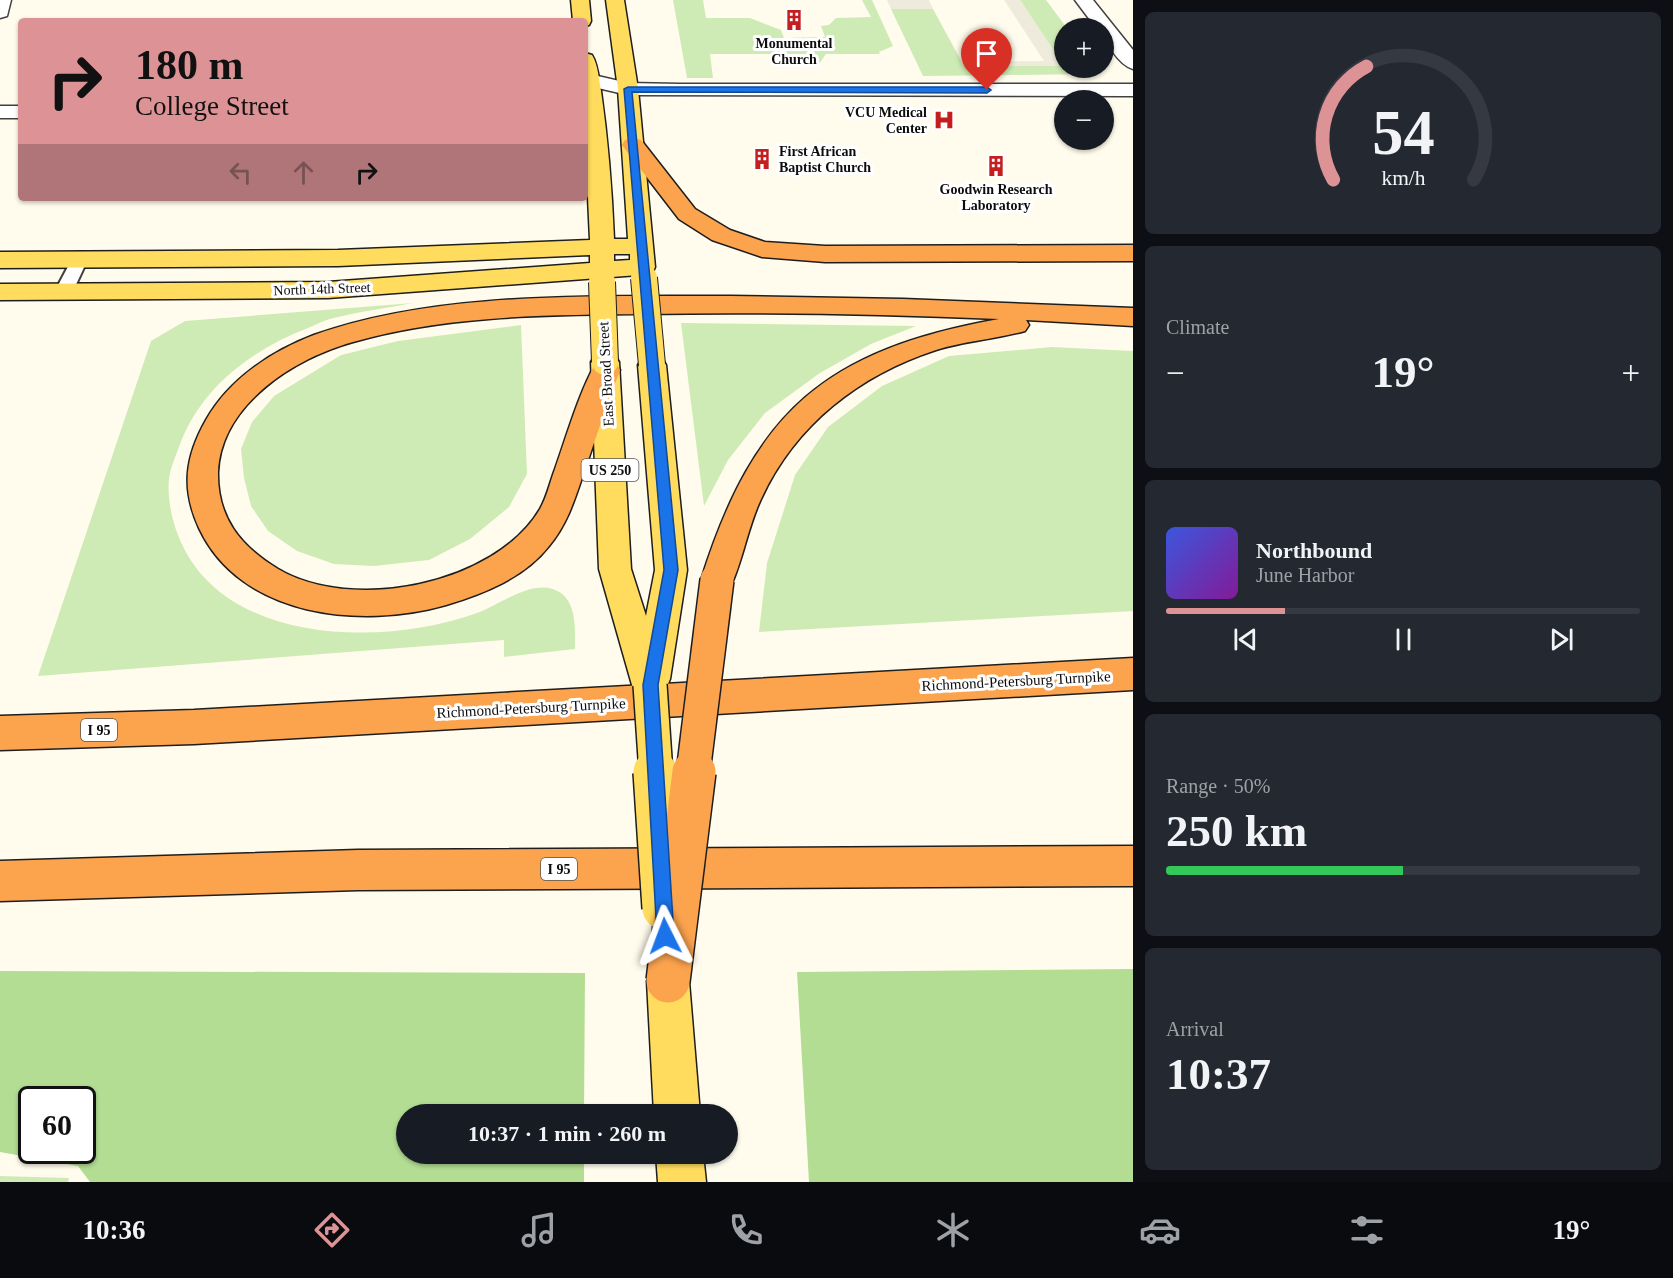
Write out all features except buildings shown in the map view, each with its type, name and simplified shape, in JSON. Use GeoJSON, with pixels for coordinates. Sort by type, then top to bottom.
{"type":"FeatureCollection","features":[{"type":"Feature","properties":{"kind":"highway"},"geometry":{"type":"LineString","coordinates":[[633,145],[687,214],[721,235],[762,249],[825,254],[1133,253]]}},
{"type":"Feature","properties":{"kind":"highway"},"geometry":{"type":"LineString","coordinates":[[605,366],[553,515],[522,552],[502,568],[474,581],[413,600],[379,603],[336,602],[291,590],[256,573],[233,554],[214,528],[204,498],[202,470],[208,443],[220,419],[258,378],[284,361],[313,345],[365,329],[481,313],[606,306],[842,305],[1133,317]]}},
{"type":"Feature","properties":{"kind":"highway"},"geometry":{"type":"LineString","coordinates":[[668,981],[717,580],[730,532],[751,484],[772,448],[795,422],[850,376],[878,361],[927,343],[1074,314]]}},
{"type":"Feature","properties":{"kind":"highway","name":"Richmond-Petersburg Turnpike"},"geometry":{"type":"LineString","coordinates":[[1,733],[218,726],[1133,674]]}},
{"type":"Feature","properties":{"kind":"highway","name":"I 95"},"geometry":{"type":"LineString","coordinates":[[0,881],[358,870],[1128,865]]}},
{"type":"Feature","properties":{"kind":"main road"},"geometry":{"type":"LineString","coordinates":[[580,0],[582,18]]}},
{"type":"Feature","properties":{"kind":"main road","name":"East Broad Street"},"geometry":{"type":"LineString","coordinates":[[615,0],[628,89],[671,570],[650,685]]}},
{"type":"Feature","properties":{"kind":"main road","name":"East Broad Street"},"geometry":{"type":"LineString","coordinates":[[588,83],[595,118],[615,570],[650,685],[676,1104]]}},
{"type":"Feature","properties":{"kind":"main road","name":"North 14th Street"},"geometry":{"type":"LineString","coordinates":[[0,260],[338,258],[602,266]]}},
{"type":"Feature","properties":{"kind":"main road","name":"North 14th Street"},"geometry":{"type":"LineString","coordinates":[[0,292],[328,290],[643,264]]}},
{"type":"Feature","properties":{"kind":"main road"},"geometry":{"type":"LineString","coordinates":[[681,1164],[682,1182]]}},
{"type":"Feature","properties":{"kind":"street"},"geometry":{"type":"LineString","coordinates":[[0,12],[2,0]]}},
{"type":"Feature","properties":{"kind":"street"},"geometry":{"type":"LineString","coordinates":[[1084,0],[1133,63]]}},
{"type":"Feature","properties":{"kind":"street"},"geometry":{"type":"LineString","coordinates":[[588,74],[628,89],[1133,90]]}},
{"type":"Feature","properties":{"kind":"street"},"geometry":{"type":"LineString","coordinates":[[0,112],[18,112]]}},
{"type":"Feature","properties":{"kind":"lane"},"geometry":{"type":"LineString","coordinates":[[63,293],[79,261]]}},
{"type":"Feature","properties":{"kind":"green space"},"geometry":{"type":"Polygon","coordinates":[[[673,0],[703,0],[706,18],[750,18],[781,30],[784,38],[825,37],[821,26],[829,25],[836,18],[871,17],[862,0],[872,0],[893,46],[879,52],[880,54],[826,54],[819,64],[807,64],[803,54],[710,54],[713,78],[687,78],[673,0]]]}},
{"type":"Feature","properties":{"kind":"green space"},"geometry":{"type":"Polygon","coordinates":[[[1020,0],[1046,0],[1060,18],[1054,18],[1054,51],[1020,0]]]}},
{"type":"Feature","properties":{"kind":"green space"},"geometry":{"type":"Polygon","coordinates":[[[891,9],[933,9],[964,66],[1054,65],[1054,75],[923,76],[891,9]]]}},
{"type":"Feature","properties":{"kind":"green space"},"geometry":{"type":"Polygon","coordinates":[[[413,303],[347,315],[319,323],[267,348],[248,360],[214,389],[188,426],[170,473],[170,504],[178,535],[199,572],[229,599],[267,617],[308,628],[353,633],[397,631],[439,624],[477,613],[521,592],[549,588],[558,591],[570,604],[573,612],[575,649],[504,657],[504,640],[38,676],[151,341],[185,321],[413,303]]]}},
{"type":"Feature","properties":{"kind":"green space"},"geometry":{"type":"Polygon","coordinates":[[[681,323],[916,326],[871,344],[820,373],[765,413],[728,460],[704,506],[681,323]]]}},
{"type":"Feature","properties":{"kind":"green space"},"geometry":{"type":"Polygon","coordinates":[[[521,325],[527,474],[509,507],[470,539],[429,560],[374,566],[334,564],[297,551],[268,531],[251,506],[244,478],[241,449],[252,422],[274,396],[341,355],[398,341],[521,325]]]}},
{"type":"Feature","properties":{"kind":"green space"},"geometry":{"type":"Polygon","coordinates":[[[1052,347],[1133,351],[1133,611],[759,632],[767,563],[795,475],[828,427],[882,386],[949,356],[1052,347]]]}},
{"type":"Feature","properties":{"kind":"green space"},"geometry":{"type":"Polygon","coordinates":[[[1133,969],[1133,1182],[809,1182],[797,972],[1133,969]]]}},
{"type":"Feature","properties":{"kind":"green space"},"geometry":{"type":"Polygon","coordinates":[[[0,971],[585,973],[584,1104],[396,1104],[396,1164],[584,1164],[584,1182],[90,1182],[78,1166],[67,1164],[96,1164],[96,1086],[18,1086],[18,1155],[0,1152],[0,971]]]}},
{"type":"Feature","properties":{"kind":"green space"},"geometry":{"type":"Polygon","coordinates":[[[0,1176],[69,1178],[68,1182],[0,1182],[0,1176]]]}},
{"type":"Feature","properties":{"kind":"shaded area"},"geometry":{"type":"Polygon","coordinates":[[[887,0],[929,0],[933,9],[891,9],[887,0]]]}},
{"type":"Feature","properties":{"kind":"shaded area"},"geometry":{"type":"Polygon","coordinates":[[[1004,0],[1020,0],[1054,51],[1054,66],[964,66],[961,62],[1044,61],[1004,0]]]}},
{"type":"Feature","properties":{"kind":"place","name":"Monumental Church"},"geometry":{"type":"Point","coordinates":[794,20]}},
{"type":"Feature","properties":{"kind":"place","name":"VCU Medical Center"},"geometry":{"type":"Point","coordinates":[944,120]}},
{"type":"Feature","properties":{"kind":"place","name":"First African Baptist Church"},"geometry":{"type":"Point","coordinates":[762,159]}},
{"type":"Feature","properties":{"kind":"place","name":"Goodwin Research Laboratory"},"geometry":{"type":"Point","coordinates":[996,166]}},
{"type":"Feature","properties":{"kind":"route"},"geometry":{"type":"LineString","coordinates":[[665,936],[650,685],[671,570],[628,89],[987,90]]}}]}
